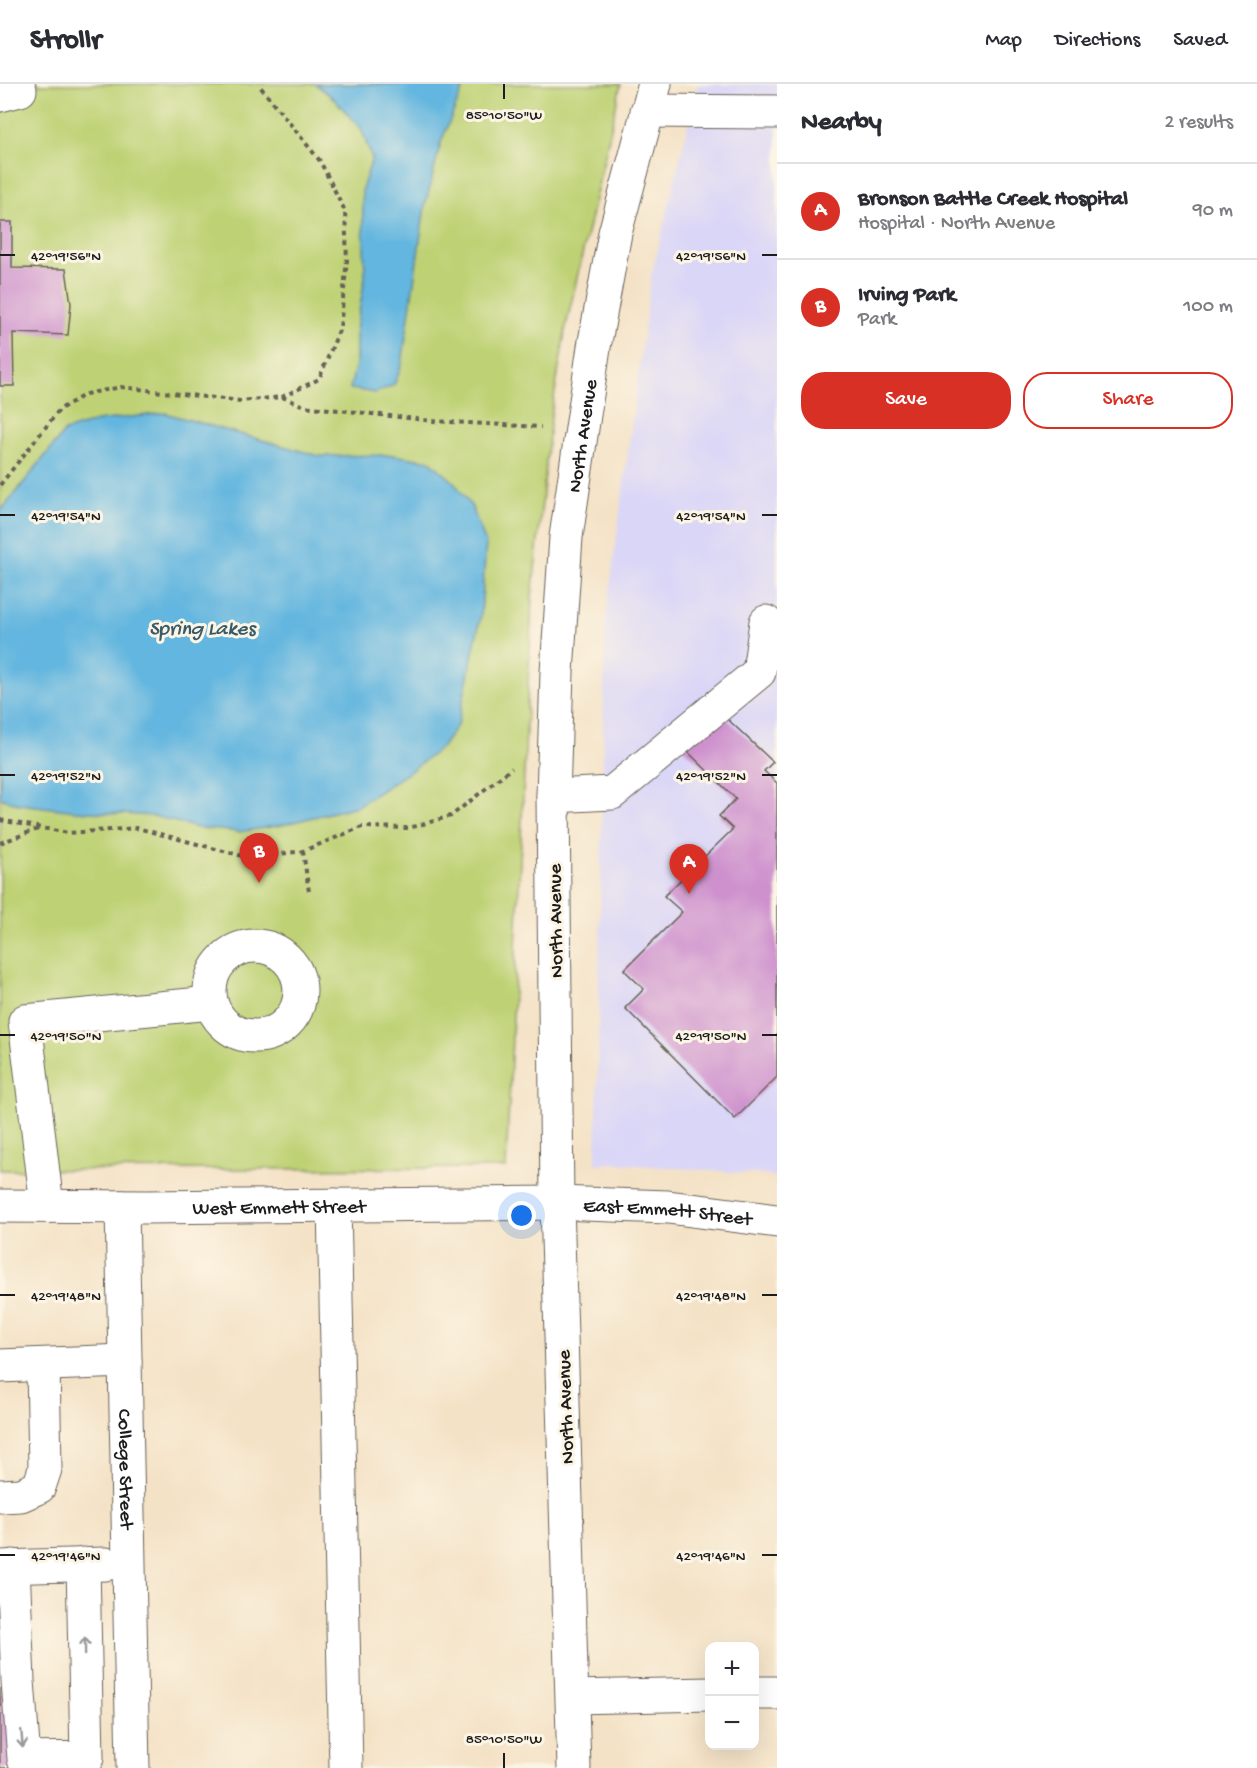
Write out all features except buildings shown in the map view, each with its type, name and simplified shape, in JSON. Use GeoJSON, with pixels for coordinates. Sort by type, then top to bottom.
{"type":"FeatureCollection","features":[{"type":"Feature","properties":{"kind":"street"},"geometry":{"type":"LineString","coordinates":[[0,94],[20,90],[18,84]]}},
{"type":"Feature","properties":{"kind":"street"},"geometry":{"type":"LineString","coordinates":[[651,97],[777,112]]}},
{"type":"Feature","properties":{"kind":"street","name":"North Avenue"},"geometry":{"type":"LineString","coordinates":[[574,1768],[557,1203],[553,796],[557,672],[566,537],[594,347],[615,233],[651,97]]}},
{"type":"Feature","properties":{"kind":"street"},"geometry":{"type":"LineString","coordinates":[[553,796],[612,793],[621,786],[759,672],[766,622]]}},
{"type":"Feature","properties":{"kind":"street"},"geometry":{"type":"LineString","coordinates":[[47,1206],[25,1021],[211,1003]]}},
{"type":"Feature","properties":{"kind":"street","name":"West Emmett Street"},"geometry":{"type":"LineString","coordinates":[[0,1206],[557,1203]]}},
{"type":"Feature","properties":{"kind":"street","name":"East Emmett Street"},"geometry":{"type":"LineString","coordinates":[[557,1203],[668,1208],[777,1221]]}},
{"type":"Feature","properties":{"kind":"street"},"geometry":{"type":"LineString","coordinates":[[334,1205],[346,1768]]}},
{"type":"Feature","properties":{"kind":"street","name":"College Street"},"geometry":{"type":"LineString","coordinates":[[122,1207],[133,1763]]}},
{"type":"Feature","properties":{"kind":"street"},"geometry":{"type":"LineString","coordinates":[[0,1366],[125,1360]]}},
{"type":"Feature","properties":{"kind":"street"},"geometry":{"type":"LineString","coordinates":[[0,1496],[21,1495],[39,1487],[45,1469],[43,1365]]}},
{"type":"Feature","properties":{"kind":"street"},"geometry":{"type":"LineString","coordinates":[[83,1564],[87,1758]]}},
{"type":"Feature","properties":{"kind":"street"},"geometry":{"type":"LineString","coordinates":[[129,1564],[7,1567],[24,1759],[87,1758],[133,1763]]}},
{"type":"Feature","properties":{"kind":"street"},"geometry":{"type":"LineString","coordinates":[[759,1693],[777,1693]]}},
{"type":"Feature","properties":{"kind":"street"},"geometry":{"type":"LineString","coordinates":[[573,1696],[705,1694]]}},
{"type":"Feature","properties":{"kind":"path"},"geometry":{"type":"LineString","coordinates":[[0,485],[60,408],[86,394],[121,387],[240,401],[282,397],[319,380],[340,328],[347,260],[345,212],[320,161],[258,84]]}},
{"type":"Feature","properties":{"kind":"path"},"geometry":{"type":"LineString","coordinates":[[282,397],[304,406],[410,418],[541,427]]}},
{"type":"Feature","properties":{"kind":"path"},"geometry":{"type":"LineString","coordinates":[[0,820],[68,832],[137,828],[250,858],[303,851],[362,827],[409,828],[451,816],[512,768]]}},
{"type":"Feature","properties":{"kind":"path"},"geometry":{"type":"LineString","coordinates":[[0,843],[42,828]]}},
{"type":"Feature","properties":{"kind":"path"},"geometry":{"type":"LineString","coordinates":[[303,851],[309,892]]}},
{"type":"Feature","properties":{"kind":"shaded area"},"geometry":{"type":"Polygon","coordinates":[[[698,84],[777,84],[777,1178],[768,1175],[611,1163],[596,1164],[605,626],[651,277],[698,84]]]}},
{"type":"Feature","properties":{"kind":"green space"},"geometry":{"type":"Polygon","coordinates":[[[0,84],[621,84],[566,326],[551,416],[532,598],[506,1168],[0,1170],[0,84]]]}},
{"type":"Feature","properties":{"kind":"water"},"geometry":{"type":"Polygon","coordinates":[[[315,84],[465,84],[441,142],[425,206],[402,364],[394,385],[376,393],[350,389],[356,364],[356,330],[365,277],[362,189],[372,159],[361,128],[332,97],[315,84]]]}},
{"type":"Feature","properties":{"kind":"water","name":"Spring Lakes"},"geometry":{"type":"Polygon","coordinates":[[[165,413],[319,456],[393,455],[430,461],[454,482],[472,507],[486,543],[481,615],[458,724],[442,747],[408,773],[357,806],[282,825],[240,832],[198,828],[153,816],[76,811],[19,804],[0,798],[0,512],[65,431],[97,421],[165,413]]]}},
{"type":"Feature","properties":{"kind":"place","name":"Irving Park"},"geometry":{"type":"Point","coordinates":[259,883]}},
{"type":"Feature","properties":{"kind":"place","name":"Bronson Battle Creek Hospital"},"geometry":{"type":"Point","coordinates":[689,894]}}]}
